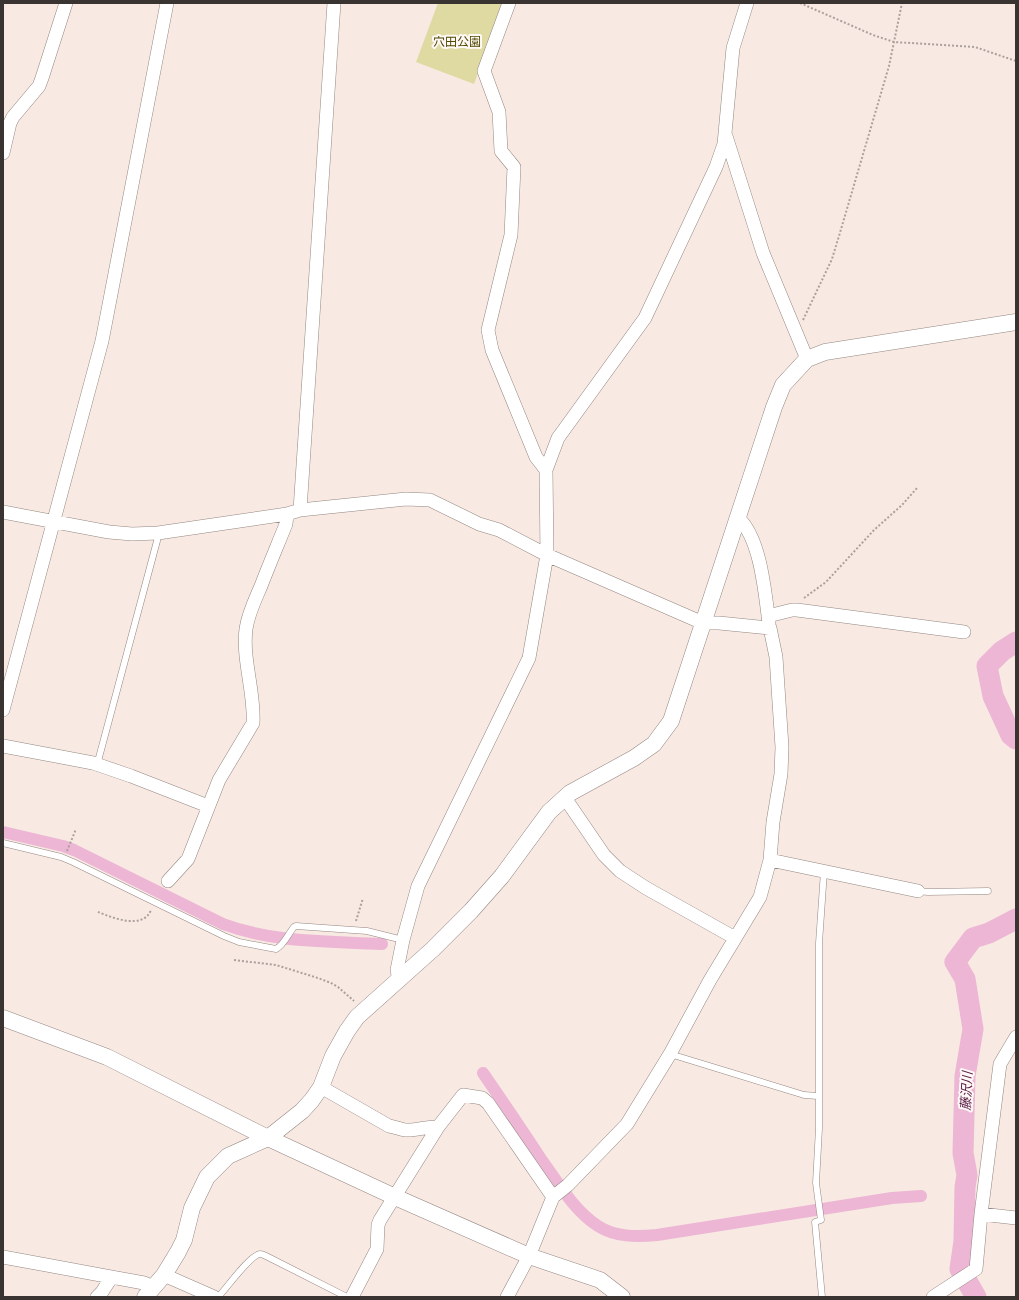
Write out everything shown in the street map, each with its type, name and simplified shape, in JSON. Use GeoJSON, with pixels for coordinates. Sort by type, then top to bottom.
{"type":"FeatureCollection","features":[{"type":"Feature","properties":{"kind":"street"},"geometry":{"type":"LineString","coordinates":[[3,153],[10,123],[13,117],[39,86],[66,3]]}},
{"type":"Feature","properties":{"kind":"street"},"geometry":{"type":"LineString","coordinates":[[3,710],[102,341],[167,3]]}},
{"type":"Feature","properties":{"kind":"street"},"geometry":{"type":"LineString","coordinates":[[168,881],[188,858],[219,780],[253,723],[246,652],[246,628],[251,610],[286,524],[294,512],[334,3]]}},
{"type":"Feature","properties":{"kind":"street"},"geometry":{"type":"LineString","coordinates":[[509,3],[484,71],[499,112],[501,151],[514,167],[511,235],[488,330],[492,350],[536,457],[546,470]]}},
{"type":"Feature","properties":{"kind":"street"},"geometry":{"type":"LineString","coordinates":[[399,979],[397,970],[418,886],[529,658],[547,555],[546,470],[558,438],[645,318],[716,167],[725,132],[733,48],[747,3]]}},
{"type":"Feature","properties":{"kind":"street"},"geometry":{"type":"LineString","coordinates":[[725,132],[764,253],[807,359]]}},
{"type":"Feature","properties":{"kind":"street"},"geometry":{"type":"LineString","coordinates":[[3,1257],[144,1283],[149,1292],[164,1275],[184,1240],[192,1208],[207,1177],[228,1156],[268,1138],[302,1111],[321,1087],[333,1056],[347,1031],[363,1010],[433,949],[472,911],[502,876],[549,812],[570,793],[634,758],[654,744],[671,721],[774,407],[783,385],[807,359],[826,352],[1016,322]]}},
{"type":"Feature","properties":{"kind":"street"},"geometry":{"type":"LineString","coordinates":[[3,512],[109,532],[132,534],[158,532],[294,512],[406,499],[430,500],[479,524],[498,530],[547,555],[703,623],[769,622],[797,610],[964,632]]}},
{"type":"Feature","properties":{"kind":"street"},"geometry":{"type":"LineString","coordinates":[[507,1297],[529,1256],[555,1195],[568,1185],[627,1124],[670,1054],[710,980],[760,897],[770,860],[773,822],[781,774],[782,747],[776,657],[758,555],[748,531],[738,518]]}},
{"type":"Feature","properties":{"kind":"street"},"geometry":{"type":"LineString","coordinates":[[3,746],[97,765],[131,776],[208,806]]}},
{"type":"Feature","properties":{"kind":"street"},"geometry":{"type":"LineString","coordinates":[[565,798],[604,855],[620,871],[646,888],[735,938]]}},
{"type":"Feature","properties":{"kind":"street"},"geometry":{"type":"LineString","coordinates":[[770,860],[918,891]]}},
{"type":"Feature","properties":{"kind":"street"},"geometry":{"type":"LineString","coordinates":[[3,1018],[107,1057],[268,1138],[395,1197],[529,1256],[600,1280],[622,1297]]}},
{"type":"Feature","properties":{"kind":"street"},"geometry":{"type":"LineString","coordinates":[[933,1297],[976,1269],[981,1214],[1000,1064],[1016,1037]]}},
{"type":"Feature","properties":{"kind":"street"},"geometry":{"type":"LineString","coordinates":[[321,1087],[389,1126],[406,1130],[430,1126],[438,1127]]}},
{"type":"Feature","properties":{"kind":"street"},"geometry":{"type":"LineString","coordinates":[[352,1297],[377,1249],[378,1225],[380,1220],[438,1127],[463,1095],[482,1098],[488,1103],[555,1195]]}},
{"type":"Feature","properties":{"kind":"street"},"geometry":{"type":"LineString","coordinates":[[981,1214],[1016,1218]]}},
{"type":"Feature","properties":{"kind":"street"},"geometry":{"type":"LineString","coordinates":[[164,1275],[214,1297]]}},
{"type":"Feature","properties":{"kind":"street"},"geometry":{"type":"LineString","coordinates":[[96,1297],[102,1292],[111,1278]]}},
{"type":"Feature","properties":{"kind":"lane"},"geometry":{"type":"LineString","coordinates":[[97,765],[157,541],[158,532]]}},
{"type":"Feature","properties":{"kind":"lane"},"geometry":{"type":"LineString","coordinates":[[3,843],[61,857],[232,939],[272,949],[278,948],[291,930],[296,926],[367,931],[404,940]]}},
{"type":"Feature","properties":{"kind":"lane"},"geometry":{"type":"LineString","coordinates":[[822,1297],[815,1222],[821,1220],[817,1202],[816,1183],[819,1128],[819,943],[824,871]]}},
{"type":"Feature","properties":{"kind":"lane"},"geometry":{"type":"LineString","coordinates":[[918,891],[988,891]]}},
{"type":"Feature","properties":{"kind":"lane"},"geometry":{"type":"LineString","coordinates":[[670,1054],[804,1095],[818,1096]]}},
{"type":"Feature","properties":{"kind":"lane"},"geometry":{"type":"LineString","coordinates":[[218,1297],[244,1266],[254,1256],[260,1254],[347,1297]]}},
{"type":"Feature","properties":{"kind":"path"},"geometry":{"type":"LineString","coordinates":[[800,3],[873,35],[894,42],[975,47],[1016,61]]}},
{"type":"Feature","properties":{"kind":"path"},"geometry":{"type":"LineString","coordinates":[[796,330],[808,311],[832,259],[889,66],[902,3]]}},
{"type":"Feature","properties":{"kind":"path"},"geometry":{"type":"LineString","coordinates":[[801,600],[826,582],[874,530],[902,505],[917,488]]}},
{"type":"Feature","properties":{"kind":"path"},"geometry":{"type":"LineString","coordinates":[[65,856],[70,840],[75,835],[76,829]]}},
{"type":"Feature","properties":{"kind":"path"},"geometry":{"type":"LineString","coordinates":[[354,930],[364,898]]}},
{"type":"Feature","properties":{"kind":"path"},"geometry":{"type":"LineString","coordinates":[[98,912],[119,920],[138,920],[148,916],[152,907],[152,900]]}},
{"type":"Feature","properties":{"kind":"path"},"geometry":{"type":"LineString","coordinates":[[234,960],[276,965],[331,983],[338,987],[363,1010]]}},
{"type":"Feature","properties":{"kind":"green space","name":"穴田公園"},"geometry":{"type":"Polygon","coordinates":[[[438,3],[504,3],[474,84],[416,62],[438,3]]]}},
{"type":"Feature","properties":{"kind":"waterway","name":"藤沢川"},"geometry":{"type":"LineString","coordinates":[[1016,642],[1002,651],[987,666],[993,696],[1011,735],[1016,739]]}},
{"type":"Feature","properties":{"kind":"waterway"},"geometry":{"type":"LineString","coordinates":[[3,832],[74,850],[223,924],[242,930],[281,938],[382,944]]}},
{"type":"Feature","properties":{"kind":"waterway","name":"藤沢川"},"geometry":{"type":"LineString","coordinates":[[976,1297],[960,1269],[964,1241],[965,1187],[967,1175],[963,1153],[965,1076],[973,1029],[965,979],[955,962],[973,938],[989,933],[1016,919]]}},
{"type":"Feature","properties":{"kind":"waterway"},"geometry":{"type":"LineString","coordinates":[[483,1073],[573,1204],[598,1226],[611,1232],[634,1236],[657,1235],[892,1198],[921,1196]]}}]}
